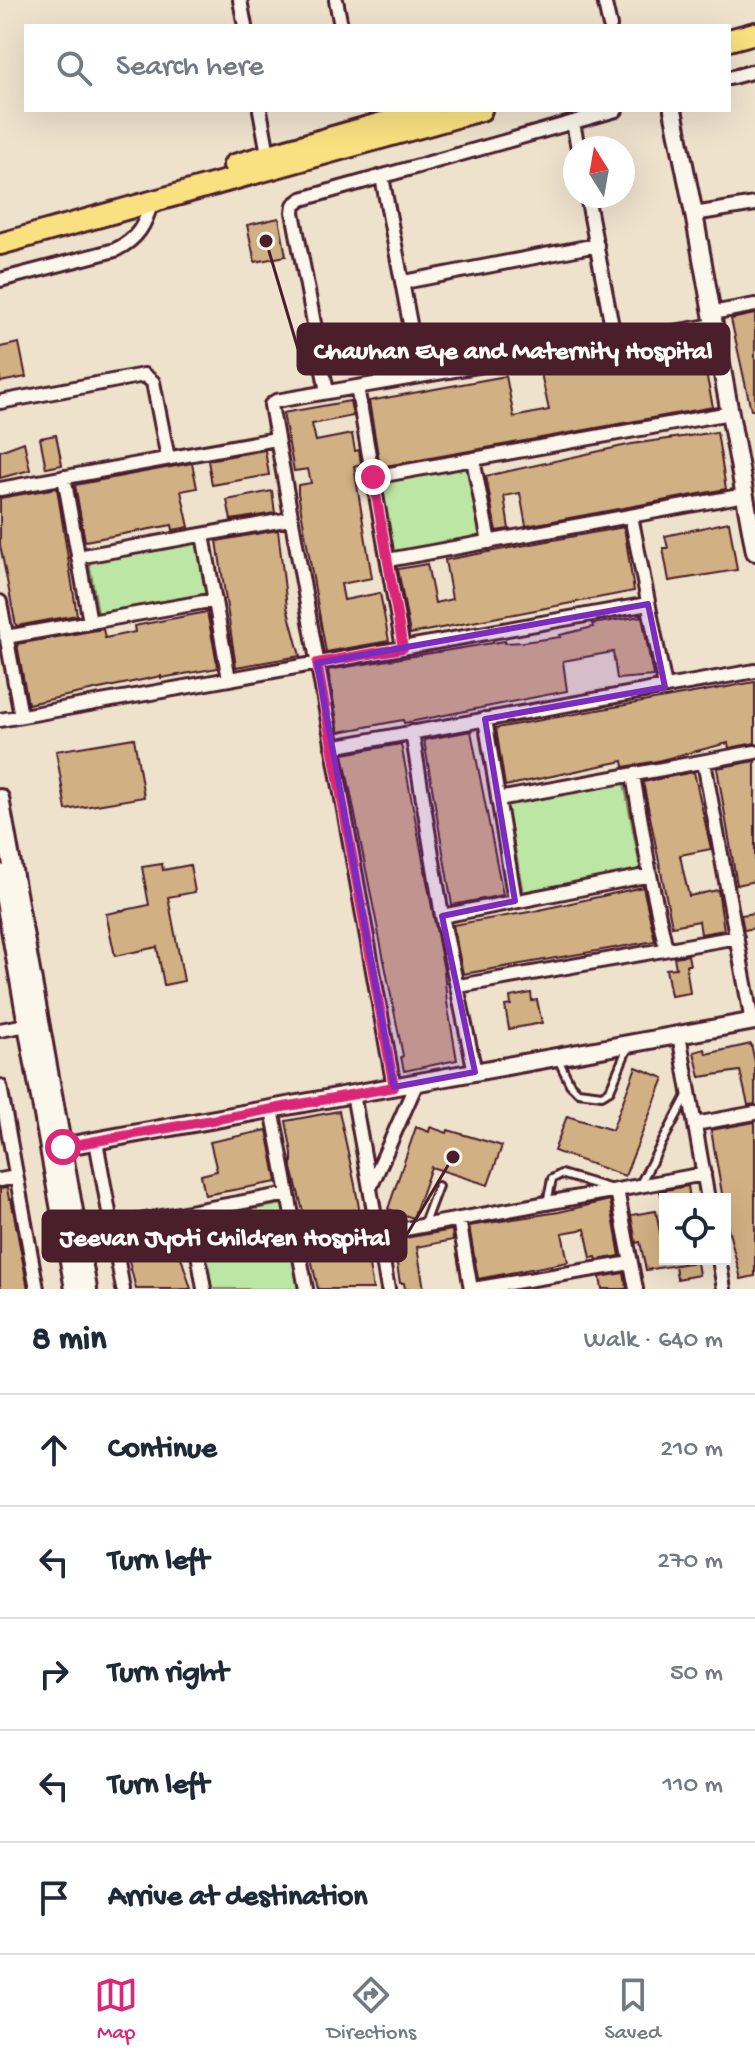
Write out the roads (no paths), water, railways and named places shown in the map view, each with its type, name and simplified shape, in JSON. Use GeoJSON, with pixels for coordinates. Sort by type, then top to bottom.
{"type":"FeatureCollection","features":[{"type":"Feature","properties":{"kind":"main road"},"geometry":{"type":"LineString","coordinates":[[731,26],[755,19]]}},
{"type":"Feature","properties":{"kind":"main road"},"geometry":{"type":"LineString","coordinates":[[731,39],[755,33]]}},
{"type":"Feature","properties":{"kind":"main road"},"geometry":{"type":"LineString","coordinates":[[0,232],[390,115],[413,112]]}},
{"type":"Feature","properties":{"kind":"main road"},"geometry":{"type":"LineString","coordinates":[[0,244],[474,112]]}},
{"type":"Feature","properties":{"kind":"street"},"geometry":{"type":"LineString","coordinates":[[240,0],[245,24]]}},
{"type":"Feature","properties":{"kind":"street"},"geometry":{"type":"LineString","coordinates":[[336,0],[341,24]]}},
{"type":"Feature","properties":{"kind":"street"},"geometry":{"type":"LineString","coordinates":[[604,0],[610,24]]}},
{"type":"Feature","properties":{"kind":"street"},"geometry":{"type":"LineString","coordinates":[[731,77],[755,71]]}},
{"type":"Feature","properties":{"kind":"street"},"geometry":{"type":"LineString","coordinates":[[260,112],[268,154]]}},
{"type":"Feature","properties":{"kind":"street"},"geometry":{"type":"LineString","coordinates":[[327,392],[294,205],[302,199],[609,112]]}},
{"type":"Feature","properties":{"kind":"street"},"geometry":{"type":"LineString","coordinates":[[673,112],[730,413],[748,490],[755,552]]}},
{"type":"Feature","properties":{"kind":"street"},"geometry":{"type":"LineString","coordinates":[[573,123],[576,136]]}},
{"type":"Feature","properties":{"kind":"street"},"geometry":{"type":"LineString","coordinates":[[382,177],[420,376]]}},
{"type":"Feature","properties":{"kind":"street"},"geometry":{"type":"LineString","coordinates":[[0,280],[128,244],[147,221],[152,201]]}},
{"type":"Feature","properties":{"kind":"street"},"geometry":{"type":"LineString","coordinates":[[694,214],[755,204]]}},
{"type":"Feature","properties":{"kind":"street"},"geometry":{"type":"LineString","coordinates":[[589,208],[615,342]]}},
{"type":"Feature","properties":{"kind":"street"},"geometry":{"type":"LineString","coordinates":[[404,282],[597,245]]}},
{"type":"Feature","properties":{"kind":"street"},"geometry":{"type":"LineString","coordinates":[[394,1087],[271,405],[276,401],[615,342],[713,319],[755,305]]}},
{"type":"Feature","properties":{"kind":"street"},"geometry":{"type":"LineString","coordinates":[[0,402],[144,375],[150,377],[168,458]]}},
{"type":"Feature","properties":{"kind":"street"},"geometry":{"type":"LineString","coordinates":[[357,387],[403,648]]}},
{"type":"Feature","properties":{"kind":"street"},"geometry":{"type":"LineString","coordinates":[[373,477],[730,413]]}},
{"type":"Feature","properties":{"kind":"street"},"geometry":{"type":"LineString","coordinates":[[0,489],[276,439]]}},
{"type":"Feature","properties":{"kind":"street"},"geometry":{"type":"LineString","coordinates":[[473,459],[489,542]]}},
{"type":"Feature","properties":{"kind":"street"},"geometry":{"type":"LineString","coordinates":[[64,477],[90,622]]}},
{"type":"Feature","properties":{"kind":"street"},"geometry":{"type":"LineString","coordinates":[[388,560],[631,516],[748,490]]}},
{"type":"Feature","properties":{"kind":"street"},"geometry":{"type":"LineString","coordinates":[[631,516],[665,687]]}},
{"type":"Feature","properties":{"kind":"street"},"geometry":{"type":"LineString","coordinates":[[78,557],[290,519]]}},
{"type":"Feature","properties":{"kind":"street"},"geometry":{"type":"LineString","coordinates":[[203,535],[229,679]]}},
{"type":"Feature","properties":{"kind":"street"},"geometry":{"type":"LineString","coordinates":[[6,637],[215,600]]}},
{"type":"Feature","properties":{"kind":"street"},"geometry":{"type":"LineString","coordinates":[[0,602],[21,716]]}},
{"type":"Feature","properties":{"kind":"street"},"geometry":{"type":"LineString","coordinates":[[0,720],[648,604]]}},
{"type":"Feature","properties":{"kind":"street"},"geometry":{"type":"LineString","coordinates":[[332,747],[755,671]]}},
{"type":"Feature","properties":{"kind":"street"},"geometry":{"type":"LineString","coordinates":[[485,719],[515,901]]}},
{"type":"Feature","properties":{"kind":"street"},"geometry":{"type":"LineString","coordinates":[[412,732],[442,916],[475,1072]]}},
{"type":"Feature","properties":{"kind":"street"},"geometry":{"type":"LineString","coordinates":[[498,799],[755,752]]}},
{"type":"Feature","properties":{"kind":"street"},"geometry":{"type":"LineString","coordinates":[[56,1148],[754,1021],[704,762]]}},
{"type":"Feature","properties":{"kind":"street"},"geometry":{"type":"LineString","coordinates":[[633,775],[666,949]]}},
{"type":"Feature","properties":{"kind":"street"},"geometry":{"type":"LineString","coordinates":[[0,798],[56,1148],[88,1289]]}},
{"type":"Feature","properties":{"kind":"street"},"geometry":{"type":"LineString","coordinates":[[0,873],[34,1024]]}},
{"type":"Feature","properties":{"kind":"street"},"geometry":{"type":"LineString","coordinates":[[442,916],[650,875]]}},
{"type":"Feature","properties":{"kind":"street"},"geometry":{"type":"LineString","coordinates":[[459,986],[737,937]]}},
{"type":"Feature","properties":{"kind":"street"},"geometry":{"type":"LineString","coordinates":[[0,1030],[34,1024]]}},
{"type":"Feature","properties":{"kind":"street"},"geometry":{"type":"LineString","coordinates":[[679,1035],[707,1193]]}},
{"type":"Feature","properties":{"kind":"street"},"geometry":{"type":"LineString","coordinates":[[370,1188],[417,1082]]}},
{"type":"Feature","properties":{"kind":"street"},"geometry":{"type":"LineString","coordinates":[[0,1086],[37,1289]]}},
{"type":"Feature","properties":{"kind":"street"},"geometry":{"type":"LineString","coordinates":[[353,1094],[388,1289]]}},
{"type":"Feature","properties":{"kind":"street"},"geometry":{"type":"LineString","coordinates":[[272,1109],[306,1289]]}},
{"type":"Feature","properties":{"kind":"street"},"geometry":{"type":"LineString","coordinates":[[695,1124],[755,1113]]}},
{"type":"Feature","properties":{"kind":"street"},"geometry":{"type":"LineString","coordinates":[[96,1141],[123,1289]]}},
{"type":"Feature","properties":{"kind":"street"},"geometry":{"type":"LineString","coordinates":[[56,1148],[74,1289]]}},
{"type":"Feature","properties":{"kind":"street"},"geometry":{"type":"LineString","coordinates":[[378,1234],[704,1174]]}},
{"type":"Feature","properties":{"kind":"street"},"geometry":{"type":"LineString","coordinates":[[0,1180],[16,1177]]}},
{"type":"Feature","properties":{"kind":"street"},"geometry":{"type":"LineString","coordinates":[[617,1190],[636,1289]]}},
{"type":"Feature","properties":{"kind":"street"},"geometry":{"type":"LineString","coordinates":[[112,1226],[288,1194]]}},
{"type":"Feature","properties":{"kind":"street"},"geometry":{"type":"LineString","coordinates":[[191,1212],[204,1289]]}},
{"type":"Feature","properties":{"kind":"street"},"geometry":{"type":"LineString","coordinates":[[459,1219],[472,1289],[631,1263]]}},
{"type":"Feature","properties":{"kind":"street"},"geometry":{"type":"LineString","coordinates":[[720,1265],[724,1289]]}},
{"type":"Feature","properties":{"kind":"street"},"geometry":{"type":"LineString","coordinates":[[559,1275],[562,1289]]}},
{"type":"Feature","properties":{"kind":"lane"},"geometry":{"type":"LineString","coordinates":[[557,1057],[570,1084],[578,1092],[602,1095],[610,1090],[629,1044]]}},
{"type":"Feature","properties":{"kind":"lane"},"geometry":{"type":"LineString","coordinates":[[639,1186],[689,1092]]}},
{"type":"Feature","properties":{"kind":"lane"},"geometry":{"type":"LineString","coordinates":[[547,1203],[552,1179],[561,1174],[617,1190]]}},
{"type":"Feature","properties":{"kind":"lane"},"geometry":{"type":"LineString","coordinates":[[423,1226],[438,1186]]}},
{"type":"Feature","properties":{"kind":"place","name":"Chauhan Eye and Maternity Hospital"},"geometry":{"type":"Point","coordinates":[266,241]}},
{"type":"Feature","properties":{"kind":"place","name":"Jeevan Jyoti Children Hospital"},"geometry":{"type":"Point","coordinates":[453,1157]}}]}
